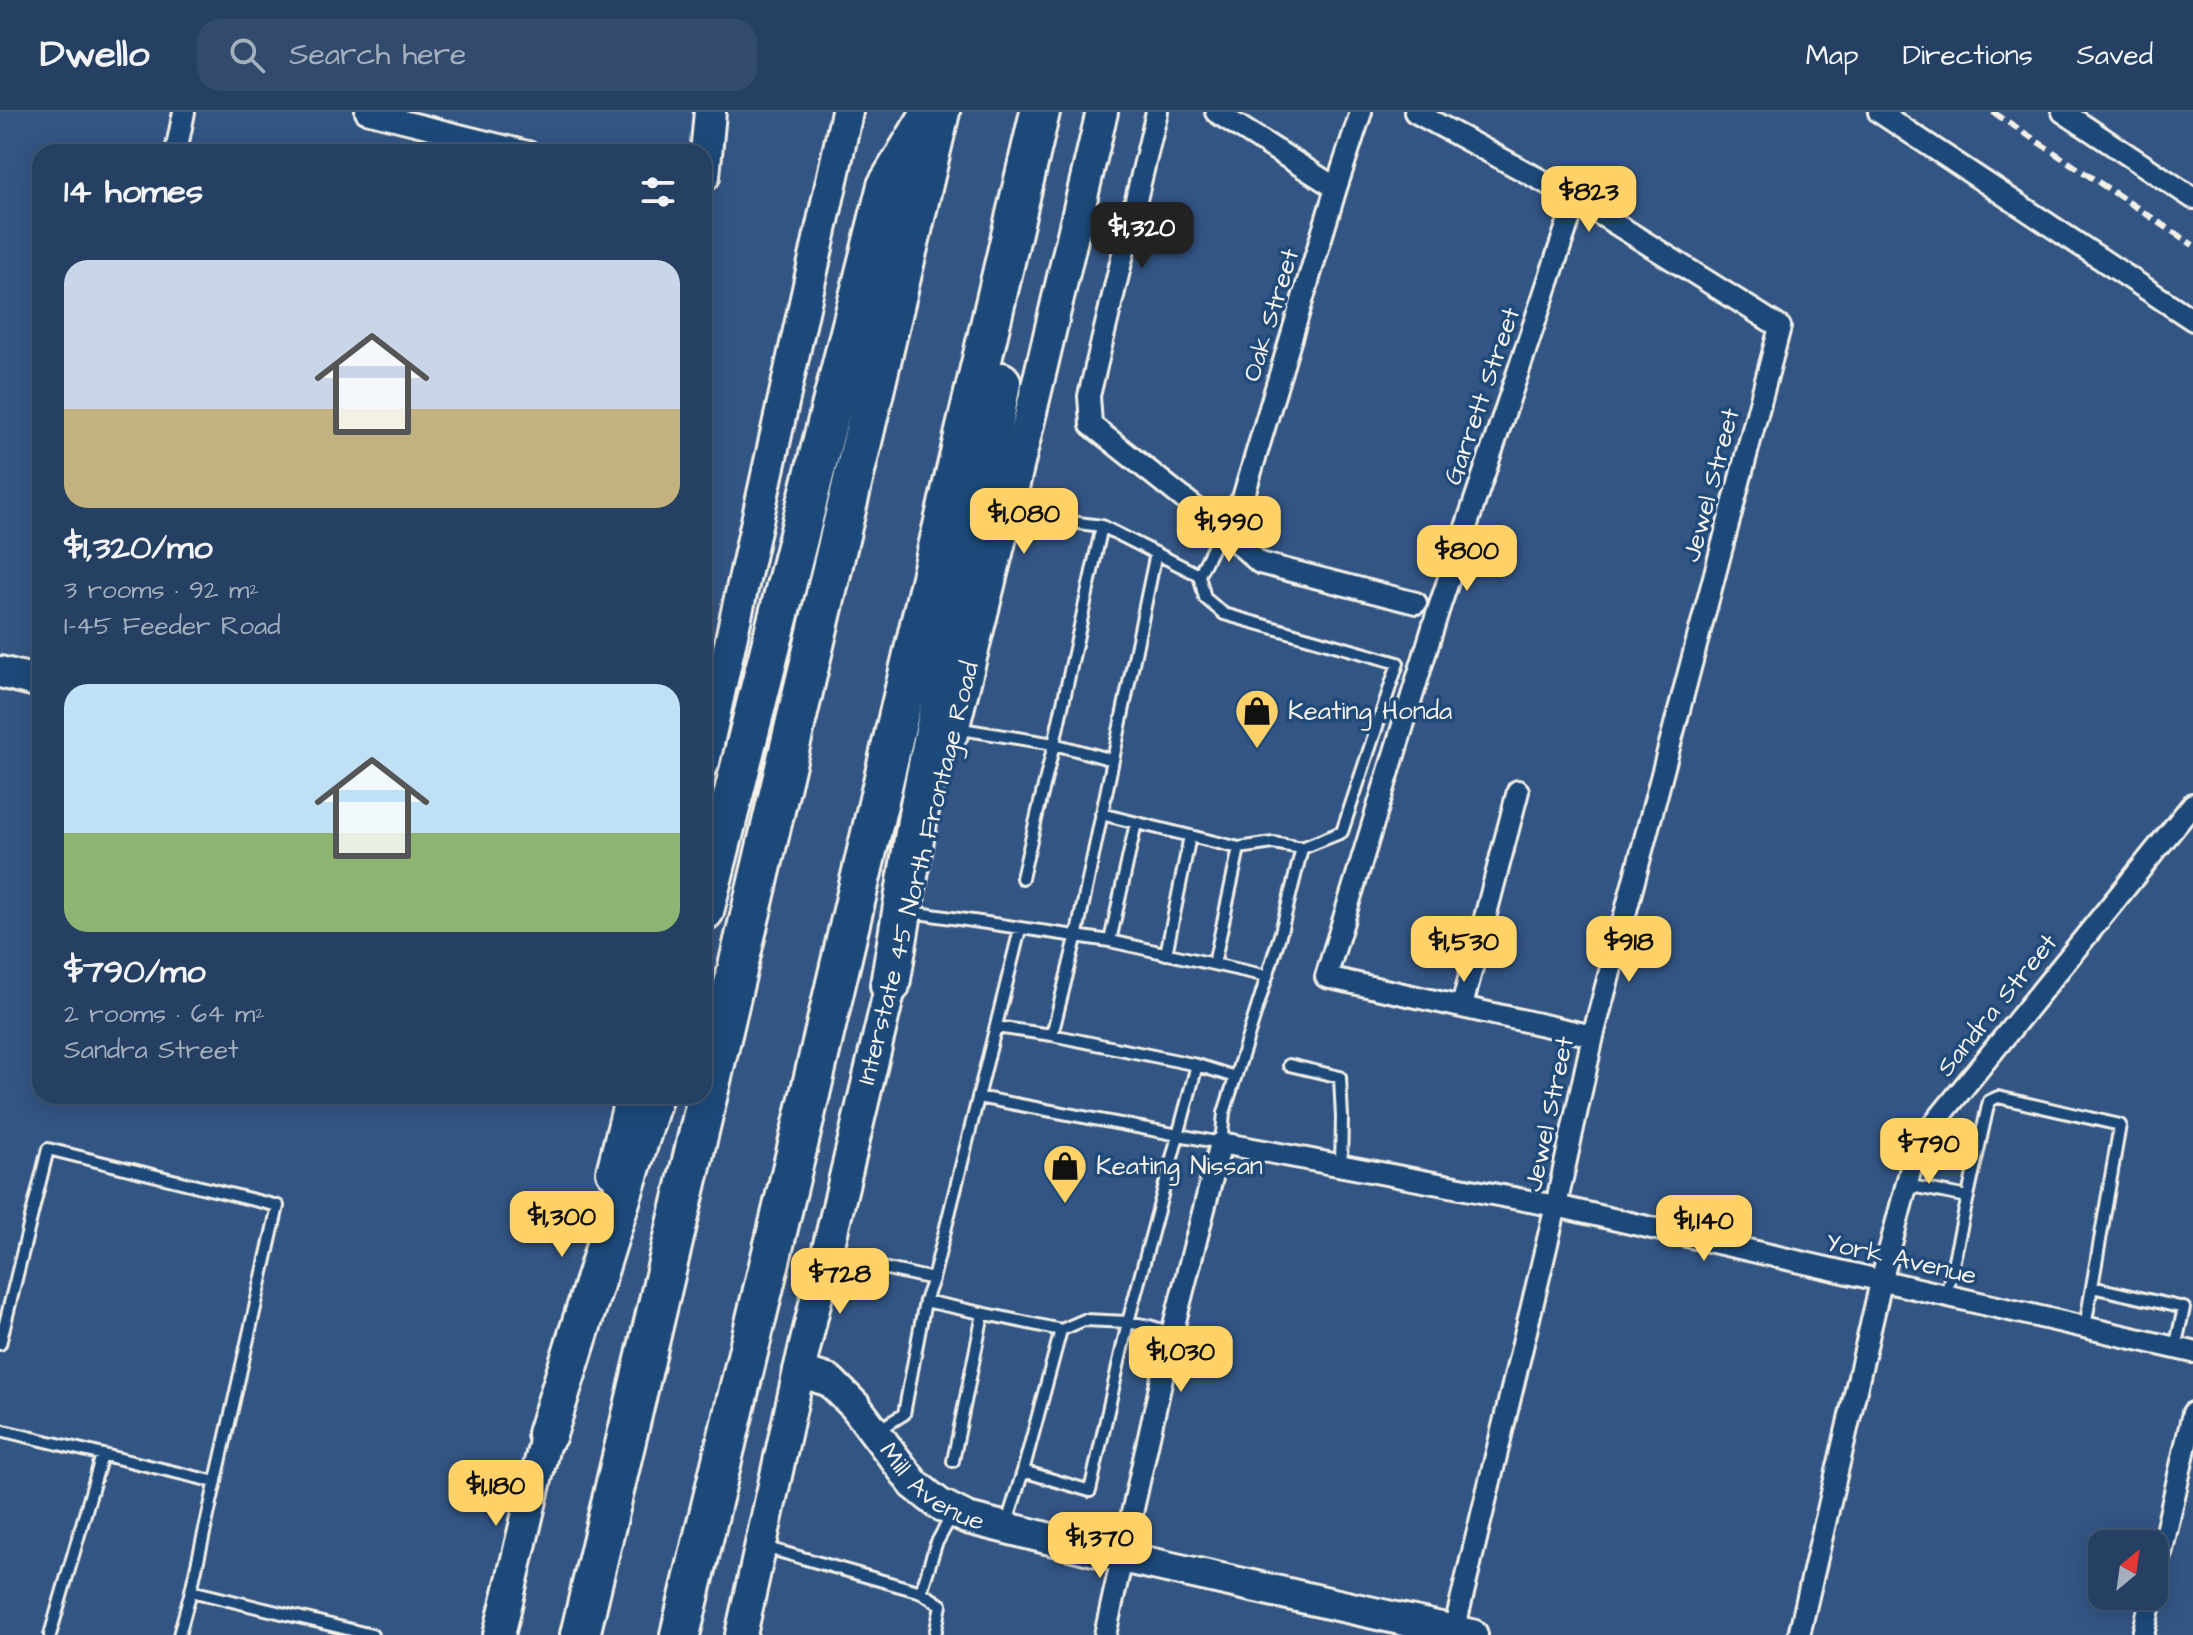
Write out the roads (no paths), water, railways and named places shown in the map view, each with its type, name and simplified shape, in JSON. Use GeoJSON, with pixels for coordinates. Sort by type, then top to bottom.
{"type":"FeatureCollection","features":[{"type":"Feature","properties":{"kind":"highway"},"geometry":{"type":"LineString","coordinates":[[712,879],[887,186],[932,112]]}},
{"type":"Feature","properties":{"kind":"highway"},"geometry":{"type":"LineString","coordinates":[[712,1077],[940,112]]}},
{"type":"Feature","properties":{"kind":"highway"},"geometry":{"type":"LineString","coordinates":[[890,985],[918,815],[1000,389],[1028,216],[1040,112]]}},
{"type":"Feature","properties":{"kind":"highway"},"geometry":{"type":"LineString","coordinates":[[680,1635],[1040,112]]}},
{"type":"Feature","properties":{"kind":"highway"},"geometry":{"type":"LineString","coordinates":[[547,1434],[650,1104]]}},
{"type":"Feature","properties":{"kind":"highway"},"geometry":{"type":"LineString","coordinates":[[580,1635],[706,1104]]}},
{"type":"Feature","properties":{"kind":"main road"},"geometry":{"type":"LineString","coordinates":[[707,144],[710,112]]}},
{"type":"Feature","properties":{"kind":"main road"},"geometry":{"type":"LineString","coordinates":[[712,726],[847,112]]}},
{"type":"Feature","properties":{"kind":"main road","name":"Interstate 45 North Frontage Road"},"geometry":{"type":"LineString","coordinates":[[741,1635],[799,1371],[890,985],[911,912],[1102,112]]}},
{"type":"Feature","properties":{"kind":"main road"},"geometry":{"type":"LineString","coordinates":[[0,672],[32,680]]}},
{"type":"Feature","properties":{"kind":"main road"},"geometry":{"type":"LineString","coordinates":[[499,1635],[629,1104]]}},
{"type":"Feature","properties":{"kind":"main road","name":"Mill Avenue"},"geometry":{"type":"LineString","coordinates":[[799,1371],[830,1381],[855,1406],[914,1484],[939,1504],[967,1518],[1122,1557],[1460,1634]]}},
{"type":"Feature","properties":{"kind":"street"},"geometry":{"type":"LineString","coordinates":[[178,144],[184,112]]}},
{"type":"Feature","properties":{"kind":"street"},"geometry":{"type":"LineString","coordinates":[[366,112],[496,144]]}},
{"type":"Feature","properties":{"kind":"street"},"geometry":{"type":"LineString","coordinates":[[1157,112],[1089,396],[1091,425],[1260,563],[1416,603]]}},
{"type":"Feature","properties":{"kind":"street"},"geometry":{"type":"LineString","coordinates":[[1216,112],[1336,188]]}},
{"type":"Feature","properties":{"kind":"street","name":"Oak Street"},"geometry":{"type":"LineString","coordinates":[[1222,529],[1243,498],[1361,112]]}},
{"type":"Feature","properties":{"kind":"street"},"geometry":{"type":"LineString","coordinates":[[1415,112],[1576,199]]}},
{"type":"Feature","properties":{"kind":"street"},"geometry":{"type":"LineString","coordinates":[[1879,112],[2193,320]]}},
{"type":"Feature","properties":{"kind":"street"},"geometry":{"type":"LineString","coordinates":[[2063,112],[2193,198]]}},
{"type":"Feature","properties":{"kind":"street","name":"Jewel Street"},"geometry":{"type":"LineString","coordinates":[[1460,1634],[1593,1036],[1780,327],[1576,199]]}},
{"type":"Feature","properties":{"kind":"street","name":"Garrett Street"},"geometry":{"type":"LineString","coordinates":[[1462,1006],[1326,977],[1439,608],[1576,199]]}},
{"type":"Feature","properties":{"kind":"street"},"geometry":{"type":"LineString","coordinates":[[1518,791],[1462,1006],[1593,1036]]}},
{"type":"Feature","properties":{"kind":"street","name":"Sandra Street"},"geometry":{"type":"LineString","coordinates":[[1799,1635],[1881,1282],[1917,1145],[2193,804]]}},
{"type":"Feature","properties":{"kind":"street"},"geometry":{"type":"LineString","coordinates":[[1105,1635],[1172,1333],[1221,1143]]}},
{"type":"Feature","properties":{"kind":"street","name":"York Avenue"},"geometry":{"type":"LineString","coordinates":[[1221,1143],[1556,1206],[2184,1350]]}},
{"type":"Feature","properties":{"kind":"street"},"geometry":{"type":"LineString","coordinates":[[2166,1530],[2193,1413]]}},
{"type":"Feature","properties":{"kind":"street"},"geometry":{"type":"LineString","coordinates":[[2143,1635],[2149,1610]]}},
{"type":"Feature","properties":{"kind":"lane"},"geometry":{"type":"LineString","coordinates":[[1009,505],[1055,520],[1102,526],[1199,575]]}},
{"type":"Feature","properties":{"kind":"lane"},"geometry":{"type":"LineString","coordinates":[[1022,878],[1102,526]]}},
{"type":"Feature","properties":{"kind":"lane"},"geometry":{"type":"LineString","coordinates":[[1101,814],[1239,848],[1273,843],[1302,848],[1342,832],[1398,663],[1224,614],[1205,598],[1199,575],[1222,529]]}},
{"type":"Feature","properties":{"kind":"lane"},"geometry":{"type":"LineString","coordinates":[[1052,1035],[1076,938],[1156,553]]}},
{"type":"Feature","properties":{"kind":"lane"},"geometry":{"type":"LineString","coordinates":[[953,728],[1054,744],[1113,760]]}},
{"type":"Feature","properties":{"kind":"lane"},"geometry":{"type":"LineString","coordinates":[[1110,941],[1136,823]]}},
{"type":"Feature","properties":{"kind":"lane"},"geometry":{"type":"LineString","coordinates":[[1166,954],[1190,836]]}},
{"type":"Feature","properties":{"kind":"lane"},"geometry":{"type":"LineString","coordinates":[[1214,964],[1239,848]]}},
{"type":"Feature","properties":{"kind":"lane"},"geometry":{"type":"LineString","coordinates":[[978,1097],[1221,1143],[1224,1113],[1281,932],[1302,848]]}},
{"type":"Feature","properties":{"kind":"lane"},"geometry":{"type":"LineString","coordinates":[[911,912],[1110,941],[1267,976]]}},
{"type":"Feature","properties":{"kind":"lane"},"geometry":{"type":"LineString","coordinates":[[874,1433],[904,1414],[925,1301],[1020,929]]}},
{"type":"Feature","properties":{"kind":"lane"},"geometry":{"type":"LineString","coordinates":[[996,1027],[1052,1035],[1197,1065],[1235,1077]]}},
{"type":"Feature","properties":{"kind":"lane"},"geometry":{"type":"LineString","coordinates":[[1023,1471],[1090,1491],[1128,1322],[1197,1065]]}},
{"type":"Feature","properties":{"kind":"lane"},"geometry":{"type":"LineString","coordinates":[[1289,1065],[1340,1077],[1341,1166]]}},
{"type":"Feature","properties":{"kind":"lane"},"geometry":{"type":"LineString","coordinates":[[1946,1296],[1989,1101],[1998,1097],[2120,1125],[2085,1327]]}},
{"type":"Feature","properties":{"kind":"lane"},"geometry":{"type":"LineString","coordinates":[[0,1344],[48,1149],[278,1206],[179,1635]]}},
{"type":"Feature","properties":{"kind":"lane"},"geometry":{"type":"LineString","coordinates":[[1906,1185],[1968,1197]]}},
{"type":"Feature","properties":{"kind":"lane"},"geometry":{"type":"LineString","coordinates":[[826,1256],[933,1279]]}},
{"type":"Feature","properties":{"kind":"lane"},"geometry":{"type":"LineString","coordinates":[[2092,1287],[2184,1308],[2184,1350]]}},
{"type":"Feature","properties":{"kind":"lane"},"geometry":{"type":"LineString","coordinates":[[925,1301],[1061,1330],[1084,1320],[1128,1322],[1172,1333]]}},
{"type":"Feature","properties":{"kind":"lane"},"geometry":{"type":"LineString","coordinates":[[953,1461],[983,1314]]}},
{"type":"Feature","properties":{"kind":"lane"},"geometry":{"type":"LineString","coordinates":[[1005,1529],[1061,1330]]}},
{"type":"Feature","properties":{"kind":"lane"},"geometry":{"type":"LineString","coordinates":[[0,1430],[216,1482]]}},
{"type":"Feature","properties":{"kind":"lane"},"geometry":{"type":"LineString","coordinates":[[50,1635],[102,1455]]}},
{"type":"Feature","properties":{"kind":"lane"},"geometry":{"type":"LineString","coordinates":[[921,1592],[936,1544],[954,1511]]}},
{"type":"Feature","properties":{"kind":"lane"},"geometry":{"type":"LineString","coordinates":[[760,1546],[921,1592],[941,1605],[935,1635]]}},
{"type":"Feature","properties":{"kind":"lane"},"geometry":{"type":"LineString","coordinates":[[191,1591],[372,1635]]}},
{"type":"Feature","properties":{"kind":"railway"},"geometry":{"type":"LineString","coordinates":[[1993,112],[2193,245]]}},
{"type":"Feature","properties":{"kind":"place","name":"Keating Honda"},"geometry":{"type":"Point","coordinates":[1257,750]}},
{"type":"Feature","properties":{"kind":"place","name":"Keating Nissan"},"geometry":{"type":"Point","coordinates":[1065,1205]}}]}
